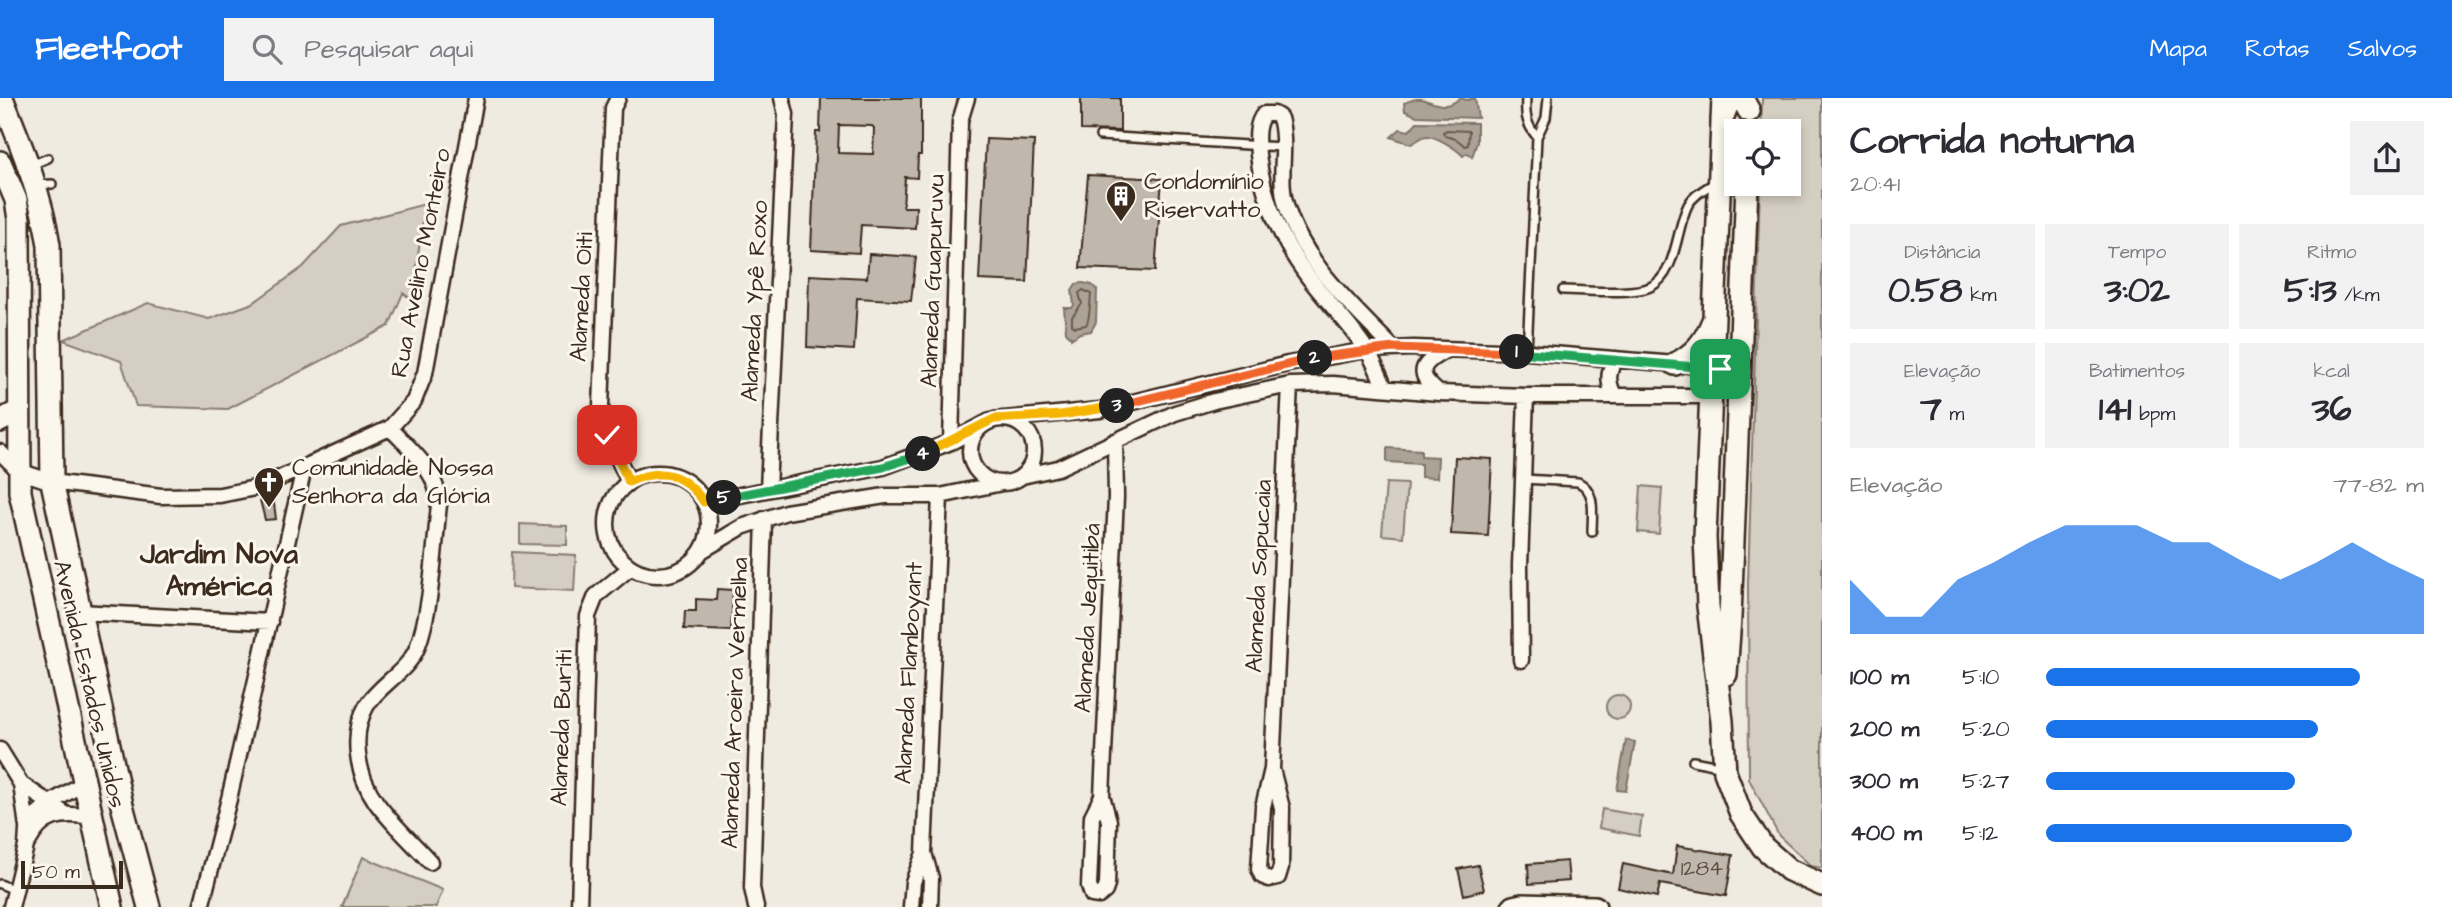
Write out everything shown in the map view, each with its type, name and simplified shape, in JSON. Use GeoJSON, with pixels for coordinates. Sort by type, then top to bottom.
{"type":"FeatureCollection","features":[{"type":"Feature","properties":{"kind":"main road","name":"Avenida Estados Unidos"},"geometry":{"type":"LineString","coordinates":[[2,98],[41,173],[49,245],[52,482],[122,805],[149,907]]}},
{"type":"Feature","properties":{"kind":"main road"},"geometry":{"type":"LineString","coordinates":[[1723,98],[1705,537],[1708,606],[1722,721],[1724,768],[1741,814],[1762,847],[1789,870],[1822,885]]}},
{"type":"Feature","properties":{"kind":"main road"},"geometry":{"type":"LineString","coordinates":[[1722,120],[1727,106],[1734,98],[1743,100],[1749,114]]}},
{"type":"Feature","properties":{"kind":"main road","name":"Avenida Estados Unidos"},"geometry":{"type":"LineString","coordinates":[[0,162],[16,201],[19,219],[13,420],[20,492],[112,907]]}},
{"type":"Feature","properties":{"kind":"main road"},"geometry":{"type":"LineString","coordinates":[[1722,721],[1730,618],[1737,378],[1746,196]]}},
{"type":"Feature","properties":{"kind":"main road"},"geometry":{"type":"LineString","coordinates":[[1675,363],[1688,357],[1703,343],[1715,315]]}},
{"type":"Feature","properties":{"kind":"main road"},"geometry":{"type":"LineString","coordinates":[[1713,367],[1737,378]]}},
{"type":"Feature","properties":{"kind":"main road"},"geometry":{"type":"LineString","coordinates":[[1711,396],[1737,378]]}},
{"type":"Feature","properties":{"kind":"main road"},"geometry":{"type":"LineString","coordinates":[[13,420],[33,439],[51,439]]}},
{"type":"Feature","properties":{"kind":"main road"},"geometry":{"type":"LineString","coordinates":[[1513,907],[1595,907]]}},
{"type":"Feature","properties":{"kind":"street","name":"Rua Avelino Monteiro"},"geometry":{"type":"LineString","coordinates":[[390,428],[414,401],[425,373],[476,98]]}},
{"type":"Feature","properties":{"kind":"street","name":"Alameda Ypê Roxo"},"geometry":{"type":"LineString","coordinates":[[768,489],[786,114],[782,98]]}},
{"type":"Feature","properties":{"kind":"street","name":"Alameda Ypê Roxo"},"geometry":{"type":"LineString","coordinates":[[786,114],[793,98]]}},
{"type":"Feature","properties":{"kind":"street","name":"Alameda Guapuruvu"},"geometry":{"type":"LineString","coordinates":[[951,442],[960,121],[955,98]]}},
{"type":"Feature","properties":{"kind":"street","name":"Alameda Guapuruvu"},"geometry":{"type":"LineString","coordinates":[[960,121],[967,98]]}},
{"type":"Feature","properties":{"kind":"street","name":"Alameda Oiti"},"geometry":{"type":"LineString","coordinates":[[613,101],[601,407],[607,435],[629,482]]}},
{"type":"Feature","properties":{"kind":"street"},"geometry":{"type":"LineString","coordinates":[[1385,387],[1367,350],[1307,276],[1292,253],[1266,199],[1257,145],[1258,122],[1264,114],[1279,116],[1281,121],[1282,179],[1288,210],[1305,245],[1332,283],[1393,348]]}},
{"type":"Feature","properties":{"kind":"street"},"geometry":{"type":"LineString","coordinates":[[1261,178],[1282,179]]}},
{"type":"Feature","properties":{"kind":"street"},"geometry":{"type":"LineString","coordinates":[[704,502],[906,461],[951,442],[994,419],[1100,410],[1288,364],[1367,350],[1393,348],[1527,352],[1713,367]]}},
{"type":"Feature","properties":{"kind":"street"},"geometry":{"type":"LineString","coordinates":[[1439,393],[1428,384],[1424,367],[1431,358],[1448,350]]}},
{"type":"Feature","properties":{"kind":"street"},"geometry":{"type":"LineString","coordinates":[[1615,396],[1608,377],[1616,359]]}},
{"type":"Feature","properties":{"kind":"street"},"geometry":{"type":"LineString","coordinates":[[1022,476],[1058,468],[1188,409],[1251,392],[1290,385],[1385,387],[1439,393],[1526,396],[1711,396]]}},
{"type":"Feature","properties":{"kind":"street","name":"Alameda Sapucaia"},"geometry":{"type":"LineString","coordinates":[[1272,769],[1282,808],[1281,867],[1278,877],[1269,880],[1262,876],[1259,869],[1263,807],[1272,769],[1290,385]]}},
{"type":"Feature","properties":{"kind":"street"},"geometry":{"type":"LineString","coordinates":[[1521,660],[1520,566],[1526,396]]}},
{"type":"Feature","properties":{"kind":"street"},"geometry":{"type":"LineString","coordinates":[[702,550],[741,527],[804,508],[885,496],[940,496],[1013,481],[1030,468],[1035,447],[1025,427],[1004,419]]}},
{"type":"Feature","properties":{"kind":"street"},"geometry":{"type":"LineString","coordinates":[[984,424],[972,440],[971,460],[983,477],[1002,483]]}},
{"type":"Feature","properties":{"kind":"street"},"geometry":{"type":"LineString","coordinates":[[0,452],[19,471],[52,482],[161,496],[220,495],[260,487],[390,428],[433,474],[439,492],[439,505],[425,614],[416,651],[403,669],[368,704],[359,725],[357,745],[360,764],[375,800],[430,862]]}},
{"type":"Feature","properties":{"kind":"street","name":"Alameda Jequitibá"},"geometry":{"type":"LineString","coordinates":[[1102,796],[1092,816],[1088,886],[1091,895],[1099,896],[1107,885],[1110,821],[1102,796],[1116,498],[1115,441]]}},
{"type":"Feature","properties":{"kind":"street"},"geometry":{"type":"LineString","coordinates":[[201,907],[229,799],[304,468]]}},
{"type":"Feature","properties":{"kind":"street"},"geometry":{"type":"LineString","coordinates":[[663,473],[680,478],[694,488],[704,502],[709,518],[708,534],[702,550],[692,563],[670,573],[646,574],[631,567],[618,556],[610,541],[607,525],[609,508],[617,493],[629,482],[645,475],[663,473]]}},
{"type":"Feature","properties":{"kind":"street","name":"Alameda Flamboyant"},"geometry":{"type":"LineString","coordinates":[[912,907],[913,882],[924,853],[940,496]]}},
{"type":"Feature","properties":{"kind":"street","name":"Alameda Aroeira Vermelha"},"geometry":{"type":"LineString","coordinates":[[756,907],[752,888],[764,519]]}},
{"type":"Feature","properties":{"kind":"street","name":"Alameda Buriti"},"geometry":{"type":"LineString","coordinates":[[579,907],[588,616],[596,596],[631,567]]}},
{"type":"Feature","properties":{"kind":"street"},"geometry":{"type":"LineString","coordinates":[[79,612],[270,622]]}},
{"type":"Feature","properties":{"kind":"street"},"geometry":{"type":"LineString","coordinates":[[0,750],[21,784],[27,830],[26,846],[10,907]]}},
{"type":"Feature","properties":{"kind":"street"},"geometry":{"type":"LineString","coordinates":[[27,830],[31,819],[50,803],[84,783]]}},
{"type":"Feature","properties":{"kind":"street"},"geometry":{"type":"LineString","coordinates":[[21,784],[67,815]]}},
{"type":"Feature","properties":{"kind":"street"},"geometry":{"type":"LineString","coordinates":[[26,846],[42,822],[49,818],[67,815],[92,817]]}},
{"type":"Feature","properties":{"kind":"street","name":"Alameda Flamboyant"},"geometry":{"type":"LineString","coordinates":[[924,853],[931,878],[930,907]]}},
{"type":"Feature","properties":{"kind":"street","name":"Alameda Aroeira Vermelha"},"geometry":{"type":"LineString","coordinates":[[744,907],[752,888]]}},
{"type":"Feature","properties":{"kind":"lane"},"geometry":{"type":"LineString","coordinates":[[1526,98],[1525,116],[1537,137]]}},
{"type":"Feature","properties":{"kind":"lane"},"geometry":{"type":"LineString","coordinates":[[1527,352],[1537,137],[1546,118],[1548,98]]}},
{"type":"Feature","properties":{"kind":"lane"},"geometry":{"type":"LineString","coordinates":[[1100,136],[1282,147]]}},
{"type":"Feature","properties":{"kind":"lane"},"geometry":{"type":"LineString","coordinates":[[1563,290],[1639,290],[1658,282],[1674,253],[1687,205],[1695,195],[1721,179]]}},
{"type":"Feature","properties":{"kind":"lane"},"geometry":{"type":"LineString","coordinates":[[1523,479],[1578,482],[1585,486],[1592,494],[1592,532]]}},
{"type":"Feature","properties":{"kind":"lane"},"geometry":{"type":"LineString","coordinates":[[1693,761],[1724,768]]}},
{"type":"Feature","properties":{"kind":"lane"},"geometry":{"type":"LineString","coordinates":[[0,884],[15,890]]}},
{"type":"Feature","properties":{"kind":"shaded area"},"geometry":{"type":"Polygon","coordinates":[[[1762,98],[1822,98],[1822,868],[1811,866],[1779,836],[1749,779],[1748,583],[1760,196],[1801,196],[1801,119],[1761,119],[1762,98]]]}},
{"type":"Feature","properties":{"kind":"shaded area"},"geometry":{"type":"Polygon","coordinates":[[[425,204],[412,300],[403,293],[389,326],[228,409],[136,406],[121,361],[63,340],[148,303],[209,319],[253,303],[303,267],[341,226],[425,204]]]}},
{"type":"Feature","properties":{"kind":"shaded area"},"geometry":{"type":"Polygon","coordinates":[[[1386,483],[1407,484],[1403,537],[1382,535],[1386,483]]]}},
{"type":"Feature","properties":{"kind":"shaded area"},"geometry":{"type":"Polygon","coordinates":[[[1641,486],[1662,488],[1659,534],[1638,532],[1641,486]]]}},
{"type":"Feature","properties":{"kind":"shaded area"},"geometry":{"type":"Polygon","coordinates":[[[520,524],[567,526],[567,545],[520,544],[520,524]]]}},
{"type":"Feature","properties":{"kind":"shaded area"},"geometry":{"type":"Polygon","coordinates":[[[512,552],[576,555],[574,591],[511,588],[512,552]]]}},
{"type":"Feature","properties":{"kind":"shaded area"},"geometry":{"type":"Polygon","coordinates":[[[1618,695],[1627,698],[1630,707],[1627,716],[1618,719],[1609,716],[1606,707],[1609,698],[1618,695]]]}},
{"type":"Feature","properties":{"kind":"shaded area"},"geometry":{"type":"Polygon","coordinates":[[[1602,809],[1642,816],[1639,836],[1599,828],[1602,809]]]}},
{"type":"Feature","properties":{"kind":"shaded area"},"geometry":{"type":"Polygon","coordinates":[[[363,857],[443,890],[436,907],[342,907],[363,857]]]}},
{"type":"Feature","properties":{"kind":"water"},"geometry":{"type":"Polygon","coordinates":[[[1460,98],[1475,98],[1478,118],[1417,116],[1405,111],[1404,103],[1414,99],[1445,105],[1460,98]]]}},
{"type":"Feature","properties":{"kind":"water"},"geometry":{"type":"Polygon","coordinates":[[[1417,122],[1477,123],[1477,142],[1472,157],[1467,153],[1463,156],[1446,143],[1427,136],[1411,144],[1391,137],[1400,129],[1409,131],[1417,122]]]}},
{"type":"Feature","properties":{"kind":"water"},"geometry":{"type":"Polygon","coordinates":[[[1076,284],[1092,285],[1097,290],[1096,322],[1091,331],[1080,333],[1071,339],[1066,332],[1064,308],[1072,308],[1072,290],[1076,284]]]}},
{"type":"Feature","properties":{"kind":"water"},"geometry":{"type":"Polygon","coordinates":[[[1387,448],[1421,450],[1421,456],[1438,457],[1437,478],[1421,477],[1421,464],[1387,462],[1387,448]]]}},
{"type":"Feature","properties":{"kind":"water"},"geometry":{"type":"Polygon","coordinates":[[[1626,740],[1635,742],[1626,791],[1617,790],[1626,740]]]}},
{"type":"Feature","properties":{"kind":"building"},"geometry":{"type":"Polygon","coordinates":[[[821,98],[921,98],[921,155],[918,155],[917,178],[905,177],[903,207],[916,207],[915,228],[861,225],[859,253],[811,250],[816,132],[820,132],[821,98]],[[839,125],[838,153],[873,154],[872,126],[839,125]]]}},
{"type":"Feature","properties":{"kind":"building"},"geometry":{"type":"Polygon","coordinates":[[[1081,98],[1120,98],[1120,131],[1081,130],[1081,98]]]}},
{"type":"Feature","properties":{"kind":"building"},"geometry":{"type":"Polygon","coordinates":[[[986,139],[1034,141],[1027,282],[979,280],[986,139]]]}},
{"type":"Feature","properties":{"kind":"building","name":"Condomínio Riservatto"},"geometry":{"type":"Polygon","coordinates":[[[1088,175],[1162,179],[1155,271],[1080,268],[1088,175]]]}},
{"type":"Feature","properties":{"kind":"building"},"geometry":{"type":"Polygon","coordinates":[[[869,254],[916,257],[911,301],[857,298],[854,350],[807,347],[809,275],[867,278],[869,254]]]}},
{"type":"Feature","properties":{"kind":"building"},"geometry":{"type":"Polygon","coordinates":[[[1455,457],[1492,459],[1488,536],[1451,534],[1455,457]]]}},
{"type":"Feature","properties":{"kind":"building","name":"Comunidade Nossa Senhora da Glória"},"geometry":{"type":"Polygon","coordinates":[[[273,496],[276,519],[265,520],[260,500],[273,496]]]}},
{"type":"Feature","properties":{"kind":"building"},"geometry":{"type":"Polygon","coordinates":[[[717,589],[733,590],[731,631],[684,629],[685,611],[696,611],[696,599],[716,600],[717,589]]]}},
{"type":"Feature","properties":{"kind":"building"},"geometry":{"type":"Polygon","coordinates":[[[1677,846],[1733,855],[1726,896],[1660,884],[1657,897],[1618,888],[1623,864],[1673,875],[1677,846]]]}},
{"type":"Feature","properties":{"kind":"building"},"geometry":{"type":"Polygon","coordinates":[[[1567,861],[1569,881],[1529,884],[1528,864],[1567,861]]]}},
{"type":"Feature","properties":{"kind":"building"},"geometry":{"type":"Polygon","coordinates":[[[1478,865],[1484,890],[1464,895],[1458,869],[1478,865]]]}},
{"type":"Feature","properties":{"kind":"place","name":"Condomínio Riservatto"},"geometry":{"type":"Point","coordinates":[1121,223]}},
{"type":"Feature","properties":{"kind":"place","name":"Comunidade Nossa Senhora da Glória"},"geometry":{"type":"Point","coordinates":[269,509]}},
{"type":"Feature","properties":{"kind":"district","name":"Jardim Nova América"},"geometry":{"type":"Point","coordinates":[219,570]}},
{"type":"Feature","properties":{"kind":"route"},"geometry":{"type":"LineString","coordinates":[[607,435],[629,482],[645,475],[663,473],[680,478],[694,488],[704,502],[906,461],[951,442],[994,419],[1100,410],[1288,364],[1367,350],[1414,348],[1527,352],[1720,369]]}}]}
